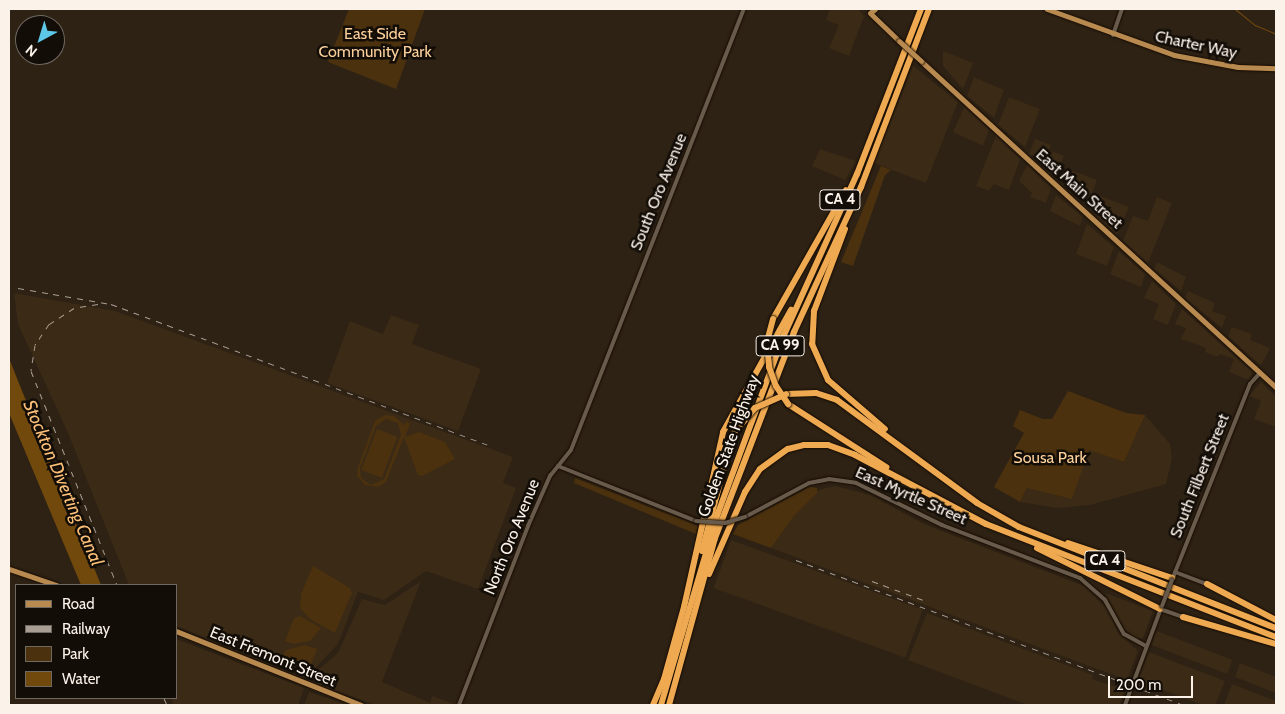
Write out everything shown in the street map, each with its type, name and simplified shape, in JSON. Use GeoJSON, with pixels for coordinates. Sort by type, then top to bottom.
{"type":"FeatureCollection","features":[{"type":"Feature","properties":{"kind":"highway","name":"Golden State Highway"},"geometry":{"type":"LineString","coordinates":[[661,705],[718,513],[799,300],[875,130],[921,9]]}},
{"type":"Feature","properties":{"kind":"highway","name":"Golden State Highway"},"geometry":{"type":"LineString","coordinates":[[669,705],[715,538],[794,332],[861,187],[929,9]]}},
{"type":"Feature","properties":{"kind":"highway","name":"CA 4"},"geometry":{"type":"LineString","coordinates":[[875,130],[844,194],[773,320],[768,342],[768,366],[776,386],[788,404],[803,416],[947,504],[993,527],[1276,637]]}},
{"type":"Feature","properties":{"kind":"highway","name":"CA 4"},"geometry":{"type":"LineString","coordinates":[[861,187],[814,311],[811,330],[814,352],[823,373],[835,387],[943,477],[987,510],[1019,527],[1276,628]]}},
{"type":"Feature","properties":{"kind":"highway"},"geometry":{"type":"LineString","coordinates":[[653,705],[664,679],[684,607],[723,432],[799,300]]}},
{"type":"Feature","properties":{"kind":"highway"},"geometry":{"type":"LineString","coordinates":[[701,568],[702,549],[733,434],[755,408],[786,394],[811,393],[837,400],[943,477]]}},
{"type":"Feature","properties":{"kind":"highway"},"geometry":{"type":"LineString","coordinates":[[702,589],[748,486],[765,464],[788,449],[811,444],[841,449],[947,504]]}},
{"type":"Feature","properties":{"kind":"highway"},"geometry":{"type":"LineString","coordinates":[[993,527],[1161,607]]}},
{"type":"Feature","properties":{"kind":"highway"},"geometry":{"type":"LineString","coordinates":[[1019,527],[1173,576]]}},
{"type":"Feature","properties":{"kind":"highway"},"geometry":{"type":"LineString","coordinates":[[1207,584],[1276,620]]}},
{"type":"Feature","properties":{"kind":"highway"},"geometry":{"type":"LineString","coordinates":[[1183,618],[1276,644]]}},
{"type":"Feature","properties":{"kind":"main road"},"geometry":{"type":"LineString","coordinates":[[870,13],[875,9]]}},
{"type":"Feature","properties":{"kind":"main road","name":"Charter Way"},"geometry":{"type":"LineString","coordinates":[[1047,9],[1113,35],[1198,61],[1238,67],[1276,68]]}},
{"type":"Feature","properties":{"kind":"main road","name":"East Main Street"},"geometry":{"type":"LineString","coordinates":[[870,13],[1276,388]]}},
{"type":"Feature","properties":{"kind":"main road"},"geometry":{"type":"LineString","coordinates":[[9,569],[53,584]]}},
{"type":"Feature","properties":{"kind":"main road","name":"East Fremont Street"},"geometry":{"type":"LineString","coordinates":[[178,632],[244,661],[361,705]]}},
{"type":"Feature","properties":{"kind":"street","name":"South Oro Avenue"},"geometry":{"type":"LineString","coordinates":[[597,384],[744,9]]}},
{"type":"Feature","properties":{"kind":"street","name":"East Main Street"},"geometry":{"type":"LineString","coordinates":[[865,9],[870,13]]}},
{"type":"Feature","properties":{"kind":"street"},"geometry":{"type":"LineString","coordinates":[[1113,35],[1122,9]]}},
{"type":"Feature","properties":{"kind":"street","name":"South Filbert Street"},"geometry":{"type":"LineString","coordinates":[[1125,705],[1167,591],[1250,384],[1260,373]]}},
{"type":"Feature","properties":{"kind":"street","name":"North Oro Avenue"},"geometry":{"type":"LineString","coordinates":[[459,705],[528,526],[550,476],[571,450],[597,384]]}},
{"type":"Feature","properties":{"kind":"street","name":"East Myrtle Street"},"geometry":{"type":"LineString","coordinates":[[558,466],[696,521],[725,523],[745,518],[809,482],[836,478],[856,482],[942,525],[1081,579],[1105,600],[1124,634],[1146,646]]}},
{"type":"Feature","properties":{"kind":"street"},"geometry":{"type":"LineString","coordinates":[[1173,576],[1207,584]]}},
{"type":"Feature","properties":{"kind":"street"},"geometry":{"type":"LineString","coordinates":[[1161,607],[1183,618]]}},
{"type":"Feature","properties":{"kind":"shaded area"},"geometry":{"type":"Polygon","coordinates":[[[830,9],[858,9],[864,16],[849,56],[829,48],[839,25],[826,20],[830,9]]]}},
{"type":"Feature","properties":{"kind":"shaded area"},"geometry":{"type":"Polygon","coordinates":[[[943,51],[973,63],[963,89],[943,66],[943,51]]]}},
{"type":"Feature","properties":{"kind":"shaded area"},"geometry":{"type":"Polygon","coordinates":[[[913,66],[958,102],[926,183],[874,163],[913,66]]]}},
{"type":"Feature","properties":{"kind":"shaded area"},"geometry":{"type":"Polygon","coordinates":[[[974,77],[1004,90],[994,118],[967,96],[974,77]]]}},
{"type":"Feature","properties":{"kind":"shaded area"},"geometry":{"type":"Polygon","coordinates":[[[1009,97],[1040,109],[1025,147],[998,125],[1009,97]]]}},
{"type":"Feature","properties":{"kind":"shaded area"},"geometry":{"type":"Polygon","coordinates":[[[964,107],[989,130],[983,146],[953,132],[964,107]]]}},
{"type":"Feature","properties":{"kind":"shaded area"},"geometry":{"type":"Polygon","coordinates":[[[996,136],[1020,159],[1009,190],[994,184],[989,191],[976,186],[996,136]]]}},
{"type":"Feature","properties":{"kind":"shaded area"},"geometry":{"type":"Polygon","coordinates":[[[1035,139],[1051,145],[1049,150],[1064,156],[1056,176],[1029,154],[1035,139]]]}},
{"type":"Feature","properties":{"kind":"shaded area"},"geometry":{"type":"Polygon","coordinates":[[[820,149],[856,161],[845,180],[812,166],[820,149]]]}},
{"type":"Feature","properties":{"kind":"shaded area"},"geometry":{"type":"Polygon","coordinates":[[[1027,165],[1051,188],[1046,203],[1030,197],[1032,193],[1019,181],[1027,165]]]}},
{"type":"Feature","properties":{"kind":"shaded area"},"geometry":{"type":"Polygon","coordinates":[[[1066,168],[1097,180],[1088,205],[1061,183],[1066,168]]]}},
{"type":"Feature","properties":{"kind":"shaded area"},"geometry":{"type":"Polygon","coordinates":[[[1056,195],[1083,217],[1080,226],[1050,211],[1056,195]]]}},
{"type":"Feature","properties":{"kind":"shaded area"},"geometry":{"type":"Polygon","coordinates":[[[1098,195],[1129,207],[1117,235],[1092,212],[1098,195]]]}},
{"type":"Feature","properties":{"kind":"shaded area"},"geometry":{"type":"Polygon","coordinates":[[[1157,197],[1172,203],[1148,263],[1123,241],[1133,216],[1148,221],[1157,197]]]}},
{"type":"Feature","properties":{"kind":"shaded area"},"geometry":{"type":"Polygon","coordinates":[[[1087,224],[1114,247],[1107,266],[1076,254],[1087,224]]]}},
{"type":"Feature","properties":{"kind":"shaded area"},"geometry":{"type":"Polygon","coordinates":[[[1119,251],[1145,274],[1141,287],[1110,274],[1119,251]]]}},
{"type":"Feature","properties":{"kind":"shaded area"},"geometry":{"type":"Polygon","coordinates":[[[1157,262],[1186,277],[1181,291],[1154,269],[1157,262]]]}},
{"type":"Feature","properties":{"kind":"shaded area"},"geometry":{"type":"Polygon","coordinates":[[[1152,281],[1176,304],[1168,325],[1153,319],[1159,304],[1144,298],[1152,281]]]}},
{"type":"Feature","properties":{"kind":"shaded area"},"geometry":{"type":"Polygon","coordinates":[[[1188,291],[1215,303],[1212,311],[1226,316],[1222,328],[1185,298],[1188,291]]]}},
{"type":"Feature","properties":{"kind":"shaded area"},"geometry":{"type":"Polygon","coordinates":[[[14,293],[115,311],[513,457],[503,483],[516,488],[478,589],[426,571],[384,600],[358,592],[338,644],[306,678],[178,627],[178,584],[129,584],[68,433],[18,324],[14,293]]]}},
{"type":"Feature","properties":{"kind":"shaded area"},"geometry":{"type":"Polygon","coordinates":[[[1182,309],[1252,372],[1249,380],[1229,372],[1234,359],[1220,354],[1218,357],[1205,352],[1206,348],[1181,339],[1186,328],[1175,324],[1182,309]]]}},
{"type":"Feature","properties":{"kind":"shaded area"},"geometry":{"type":"Polygon","coordinates":[[[391,315],[419,325],[412,344],[481,369],[458,431],[327,383],[350,321],[383,334],[391,315]]]}},
{"type":"Feature","properties":{"kind":"shaded area"},"geometry":{"type":"Polygon","coordinates":[[[1232,327],[1252,334],[1250,340],[1270,348],[1262,364],[1259,364],[1228,336],[1232,327]]]}},
{"type":"Feature","properties":{"kind":"shaded area"},"geometry":{"type":"Polygon","coordinates":[[[1261,382],[1276,397],[1276,427],[1254,419],[1261,401],[1249,396],[1261,382]]]}},
{"type":"Feature","properties":{"kind":"shaded area"},"geometry":{"type":"Polygon","coordinates":[[[1145,415],[1170,444],[1172,459],[1166,484],[1090,505],[1057,508],[1020,502],[1027,488],[1090,450],[1124,462],[1145,415]]]}},
{"type":"Feature","properties":{"kind":"shaded area"},"geometry":{"type":"Polygon","coordinates":[[[835,486],[870,495],[924,524],[1084,586],[1106,608],[1119,634],[1138,651],[1127,680],[771,548],[794,516],[818,490],[835,486]]]}},
{"type":"Feature","properties":{"kind":"shaded area"},"geometry":{"type":"Polygon","coordinates":[[[731,540],[923,610],[905,658],[714,588],[731,540]]]}},
{"type":"Feature","properties":{"kind":"shaded area"},"geometry":{"type":"Polygon","coordinates":[[[421,581],[382,682],[430,703],[432,696],[457,705],[376,705],[317,684],[319,669],[338,653],[362,599],[385,605],[421,581]]]}},
{"type":"Feature","properties":{"kind":"shaded area"},"geometry":{"type":"Polygon","coordinates":[[[1105,593],[1153,611],[1143,638],[1137,639],[1125,629],[1105,593]]]}},
{"type":"Feature","properties":{"kind":"shaded area"},"geometry":{"type":"Polygon","coordinates":[[[927,613],[1093,675],[1092,679],[1125,690],[1119,705],[1028,705],[908,660],[927,613]]]}},
{"type":"Feature","properties":{"kind":"shaded area"},"geometry":{"type":"Polygon","coordinates":[[[1157,631],[1233,660],[1227,674],[1152,645],[1157,631]]]}},
{"type":"Feature","properties":{"kind":"shaded area"},"geometry":{"type":"Polygon","coordinates":[[[178,640],[304,688],[298,705],[174,705],[171,699],[178,699],[178,640]]]}},
{"type":"Feature","properties":{"kind":"shaded area"},"geometry":{"type":"Polygon","coordinates":[[[1149,652],[1225,681],[1215,705],[1203,705],[1138,681],[1149,652]]]}},
{"type":"Feature","properties":{"kind":"shaded area"},"geometry":{"type":"Polygon","coordinates":[[[1240,663],[1276,677],[1276,693],[1235,677],[1240,663]]]}},
{"type":"Feature","properties":{"kind":"shaded area"},"geometry":{"type":"Polygon","coordinates":[[[1232,684],[1276,701],[1276,705],[1224,705],[1232,684]]]}},
{"type":"Feature","properties":{"kind":"shaded area"},"geometry":{"type":"Polygon","coordinates":[[[309,692],[348,705],[304,705],[309,692]]]}},
{"type":"Feature","properties":{"kind":"green space","name":"East Side Community Park"},"geometry":{"type":"Polygon","coordinates":[[[349,9],[425,9],[396,89],[328,62],[349,9]]]}},
{"type":"Feature","properties":{"kind":"green space"},"geometry":{"type":"Polygon","coordinates":[[[881,166],[891,170],[885,175],[853,266],[841,262],[881,166]]]}},
{"type":"Feature","properties":{"kind":"green space","name":"Sousa Park"},"geometry":{"type":"Polygon","coordinates":[[[1068,391],[1126,413],[1145,415],[1124,462],[1089,450],[1072,499],[1027,488],[1020,502],[994,487],[1024,433],[1013,426],[1020,410],[1043,419],[1052,419],[1068,391]]]}},
{"type":"Feature","properties":{"kind":"green space"},"geometry":{"type":"Polygon","coordinates":[[[385,415],[394,416],[404,425],[406,422],[410,423],[405,437],[419,432],[445,442],[455,459],[422,476],[418,475],[404,437],[386,482],[378,487],[365,485],[357,476],[358,467],[375,421],[385,415]],[[386,419],[376,426],[360,468],[361,478],[371,485],[384,479],[401,435],[398,423],[386,419]]]}},
{"type":"Feature","properties":{"kind":"green space"},"geometry":{"type":"Polygon","coordinates":[[[377,429],[398,437],[382,478],[361,470],[377,429]]]}},
{"type":"Feature","properties":{"kind":"green space"},"geometry":{"type":"Polygon","coordinates":[[[575,478],[698,526],[696,534],[574,483],[575,478]]]}},
{"type":"Feature","properties":{"kind":"green space"},"geometry":{"type":"Polygon","coordinates":[[[810,487],[817,488],[817,493],[794,516],[771,548],[733,534],[738,525],[810,487]]]}},
{"type":"Feature","properties":{"kind":"green space"},"geometry":{"type":"Polygon","coordinates":[[[313,566],[350,588],[352,593],[335,633],[310,619],[300,608],[301,594],[313,566]]]}},
{"type":"Feature","properties":{"kind":"green space"},"geometry":{"type":"Polygon","coordinates":[[[300,616],[321,628],[310,641],[293,644],[285,641],[294,618],[300,616]]]}},
{"type":"Feature","properties":{"kind":"green space"},"geometry":{"type":"Polygon","coordinates":[[[305,645],[317,649],[308,672],[304,674],[277,663],[286,650],[305,645]]]}},
{"type":"Feature","properties":{"kind":"water","name":"Stockton Diverting Canal"},"geometry":{"type":"Polygon","coordinates":[[[9,358],[101,584],[81,584],[9,413],[9,358]]]}},
{"type":"Feature","properties":{"kind":"waterway"},"geometry":{"type":"LineString","coordinates":[[1235,9],[1255,25],[1276,34]]}},
{"type":"Feature","properties":{"kind":"railway"},"geometry":{"type":"LineString","coordinates":[[18,288],[111,304],[488,445]]}},
{"type":"Feature","properties":{"kind":"railway"},"geometry":{"type":"LineString","coordinates":[[98,304],[74,308],[49,324],[35,345],[31,371],[117,584]]}},
{"type":"Feature","properties":{"kind":"railway"},"geometry":{"type":"LineString","coordinates":[[796,560],[1183,705]]}},
{"type":"Feature","properties":{"kind":"railway"},"geometry":{"type":"LineString","coordinates":[[872,581],[923,600]]}},
{"type":"Feature","properties":{"kind":"railway"},"geometry":{"type":"LineString","coordinates":[[164,699],[167,705]]}}]}
